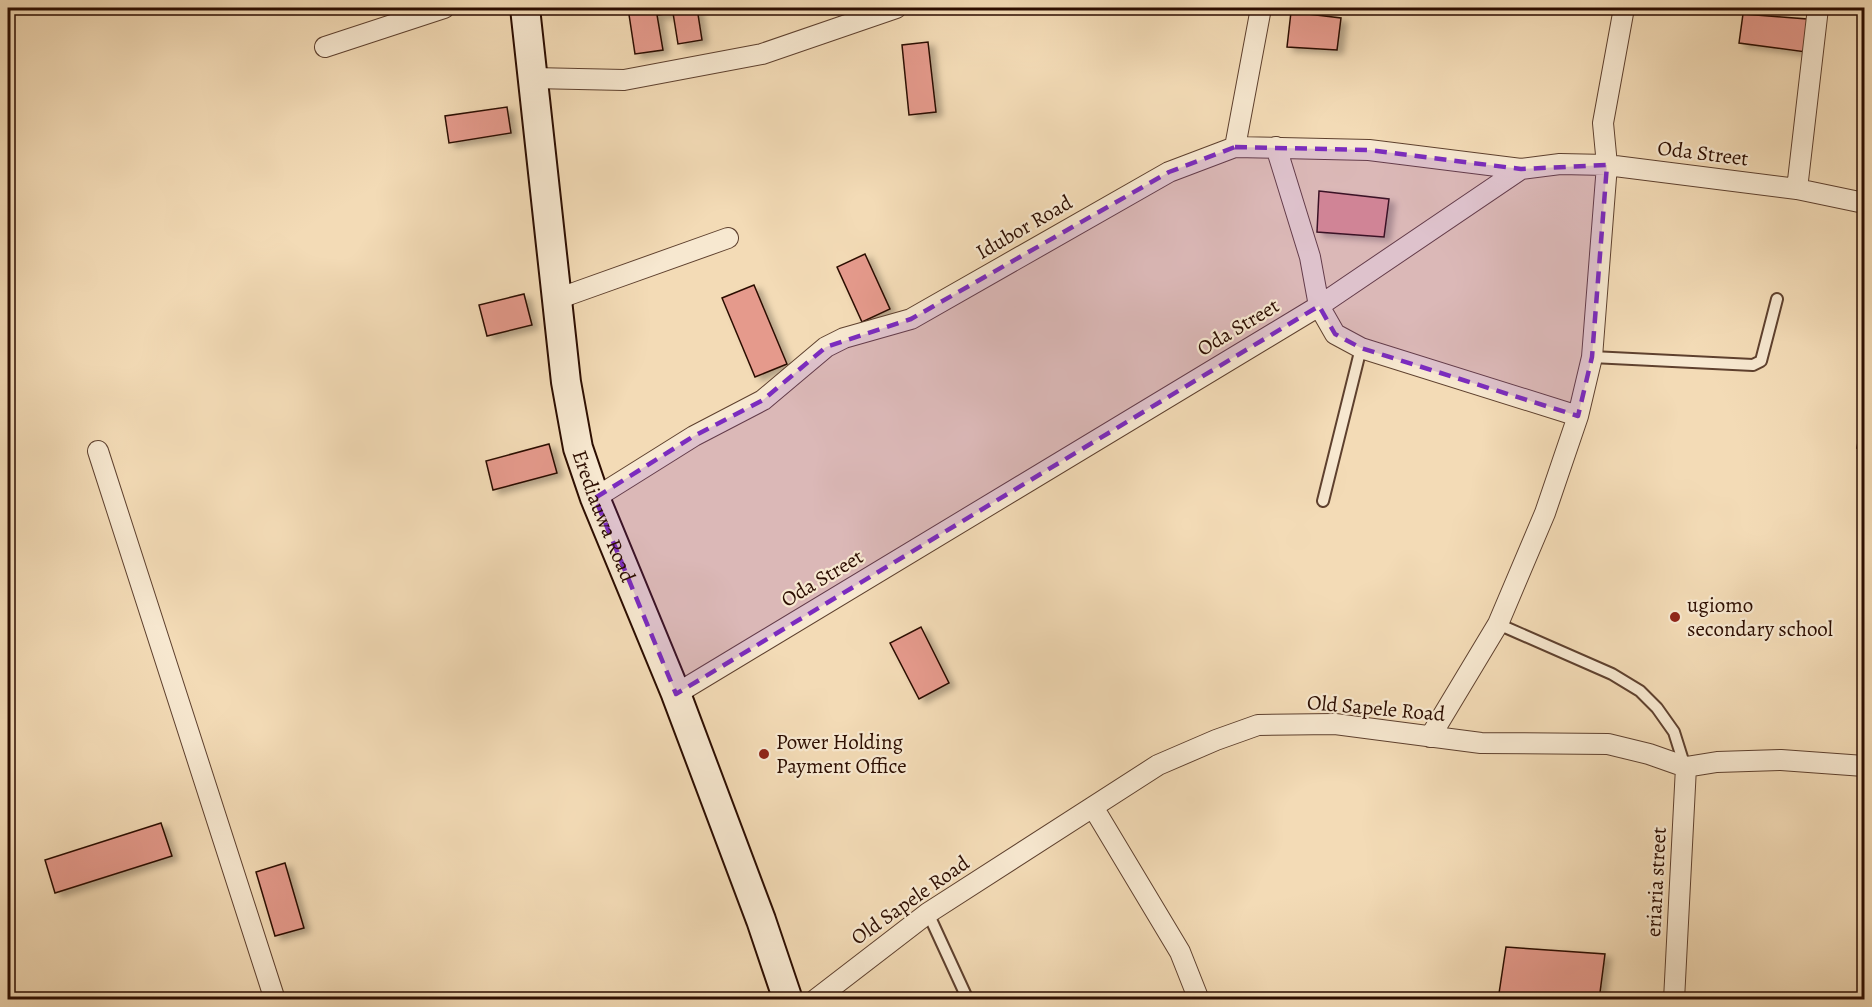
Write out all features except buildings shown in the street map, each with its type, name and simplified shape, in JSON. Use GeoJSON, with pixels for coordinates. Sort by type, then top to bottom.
{"type":"FeatureCollection","features":[{"type":"Feature","properties":{"kind":"street"},"geometry":{"type":"LineString","coordinates":[[325,47],[444,8]]}},
{"type":"Feature","properties":{"kind":"street","name":"Erediauwa Road"},"geometry":{"type":"LineString","coordinates":[[525,8],[566,382],[578,448],[595,498],[676,694],[761,920],[788,999]]}},
{"type":"Feature","properties":{"kind":"street"},"geometry":{"type":"LineString","coordinates":[[533,78],[624,80],[762,54],[896,8]]}},
{"type":"Feature","properties":{"kind":"street"},"geometry":{"type":"LineString","coordinates":[[1235,147],[1261,8]]}},
{"type":"Feature","properties":{"kind":"street"},"geometry":{"type":"LineString","coordinates":[[1430,737],[1498,624],[1545,513],[1578,416],[1592,357],[1607,165],[1603,123],[1624,8]]}},
{"type":"Feature","properties":{"kind":"street"},"geometry":{"type":"LineString","coordinates":[[1797,189],[1818,8]]}},
{"type":"Feature","properties":{"kind":"street","name":"Idubor Road"},"geometry":{"type":"LineString","coordinates":[[595,498],[694,436],[763,400],[826,347],[844,338],[911,319],[1169,172],[1235,147],[1369,150],[1521,169]]}},
{"type":"Feature","properties":{"kind":"street"},"geometry":{"type":"LineString","coordinates":[[1276,147],[1310,256],[1319,306],[1335,334],[1361,348],[1578,416]]}},
{"type":"Feature","properties":{"kind":"street","name":"Oda Street"},"geometry":{"type":"LineString","coordinates":[[676,694],[1319,306],[1521,169],[1560,164],[1607,165],[1797,189],[1864,203]]}},
{"type":"Feature","properties":{"kind":"street"},"geometry":{"type":"LineString","coordinates":[[557,299],[728,238]]}},
{"type":"Feature","properties":{"kind":"street"},"geometry":{"type":"LineString","coordinates":[[98,451],[275,999]]}},
{"type":"Feature","properties":{"kind":"street","name":"Old Sapele Road"},"geometry":{"type":"LineString","coordinates":[[814,999],[928,913],[1158,765],[1258,725],[1335,724],[1481,743],[1608,744],[1649,754],[1686,767],[1717,762],[1781,759],[1864,766]]}},
{"type":"Feature","properties":{"kind":"street","name":"eriaria street"},"geometry":{"type":"LineString","coordinates":[[1674,999],[1686,767]]}},
{"type":"Feature","properties":{"kind":"street"},"geometry":{"type":"LineString","coordinates":[[1093,807],[1180,952],[1199,999]]}},
{"type":"Feature","properties":{"kind":"lane"},"geometry":{"type":"LineString","coordinates":[[1592,357],[1753,365],[1761,361],[1766,349],[1777,299]]}},
{"type":"Feature","properties":{"kind":"lane"},"geometry":{"type":"LineString","coordinates":[[1323,501],[1361,348]]}},
{"type":"Feature","properties":{"kind":"lane"},"geometry":{"type":"LineString","coordinates":[[1498,624],[1612,674],[1640,692],[1657,708],[1674,732],[1686,767]]}},
{"type":"Feature","properties":{"kind":"lane"},"geometry":{"type":"LineString","coordinates":[[928,913],[968,999]]}},
{"type":"Feature","properties":{"kind":"highlighted area"},"geometry":{"type":"Polygon","coordinates":[[[1235,147],[1369,150],[1521,169],[1607,165],[1592,357],[1578,416],[1361,348],[1335,334],[1319,306],[676,694],[595,498],[694,436],[763,400],[826,347],[911,319],[1169,172],[1235,147]]]}},
{"type":"Feature","properties":{"kind":"place","name":"ugiomo secondary school"},"geometry":{"type":"Point","coordinates":[1675,617]}},
{"type":"Feature","properties":{"kind":"place","name":"Power Holding Payment Office"},"geometry":{"type":"Point","coordinates":[764,754]}}]}
